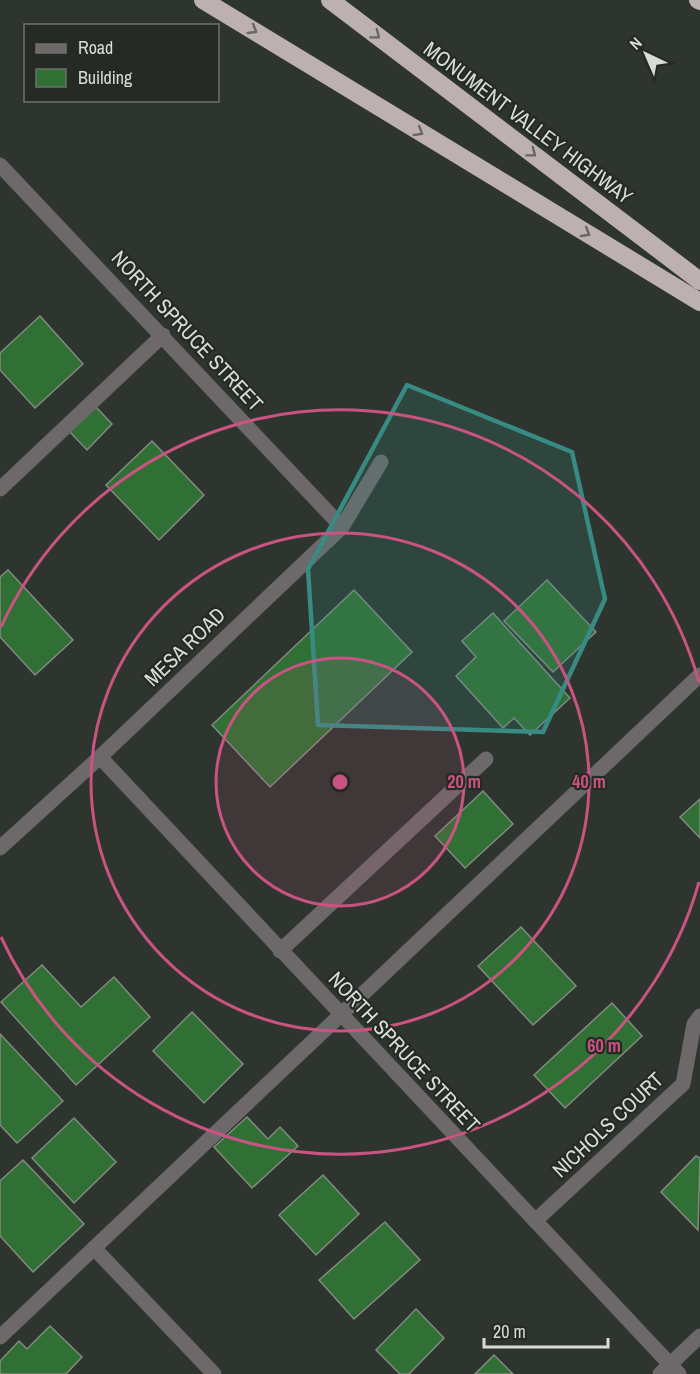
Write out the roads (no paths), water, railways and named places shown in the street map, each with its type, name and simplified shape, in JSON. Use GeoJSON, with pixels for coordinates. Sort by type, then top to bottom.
{"type":"FeatureCollection","features":[{"type":"Feature","properties":{"kind":"highway"},"geometry":{"type":"LineString","coordinates":[[203,0],[700,302]]}},
{"type":"Feature","properties":{"kind":"highway","name":"MONUMENT VALLEY HIGHWAY"},"geometry":{"type":"LineString","coordinates":[[330,0],[700,281]]}},
{"type":"Feature","properties":{"kind":"street","name":"NORTH SPRUCE STREET"},"geometry":{"type":"LineString","coordinates":[[0,165],[342,527]]}},
{"type":"Feature","properties":{"kind":"street"},"geometry":{"type":"LineString","coordinates":[[0,489],[162,335]]}},
{"type":"Feature","properties":{"kind":"street","name":"MESA ROAD"},"geometry":{"type":"LineString","coordinates":[[0,848],[100,757],[342,527],[381,462]]}},
{"type":"Feature","properties":{"kind":"street"},"geometry":{"type":"LineString","coordinates":[[0,1337],[700,675]]}},
{"type":"Feature","properties":{"kind":"street","name":"NORTH SPRUCE STREET"},"geometry":{"type":"LineString","coordinates":[[100,757],[340,1016],[535,1221],[669,1371]]}},
{"type":"Feature","properties":{"kind":"street"},"geometry":{"type":"LineString","coordinates":[[280,951],[486,759]]}},
{"type":"Feature","properties":{"kind":"street","name":"NICHOLS COURT"},"geometry":{"type":"LineString","coordinates":[[535,1221],[683,1084],[693,1024],[700,1016]]}},
{"type":"Feature","properties":{"kind":"street"},"geometry":{"type":"LineString","coordinates":[[94,1248],[214,1374]]}},
{"type":"Feature","properties":{"kind":"street"},"geometry":{"type":"LineString","coordinates":[[669,1371],[700,1336]]}}]}
